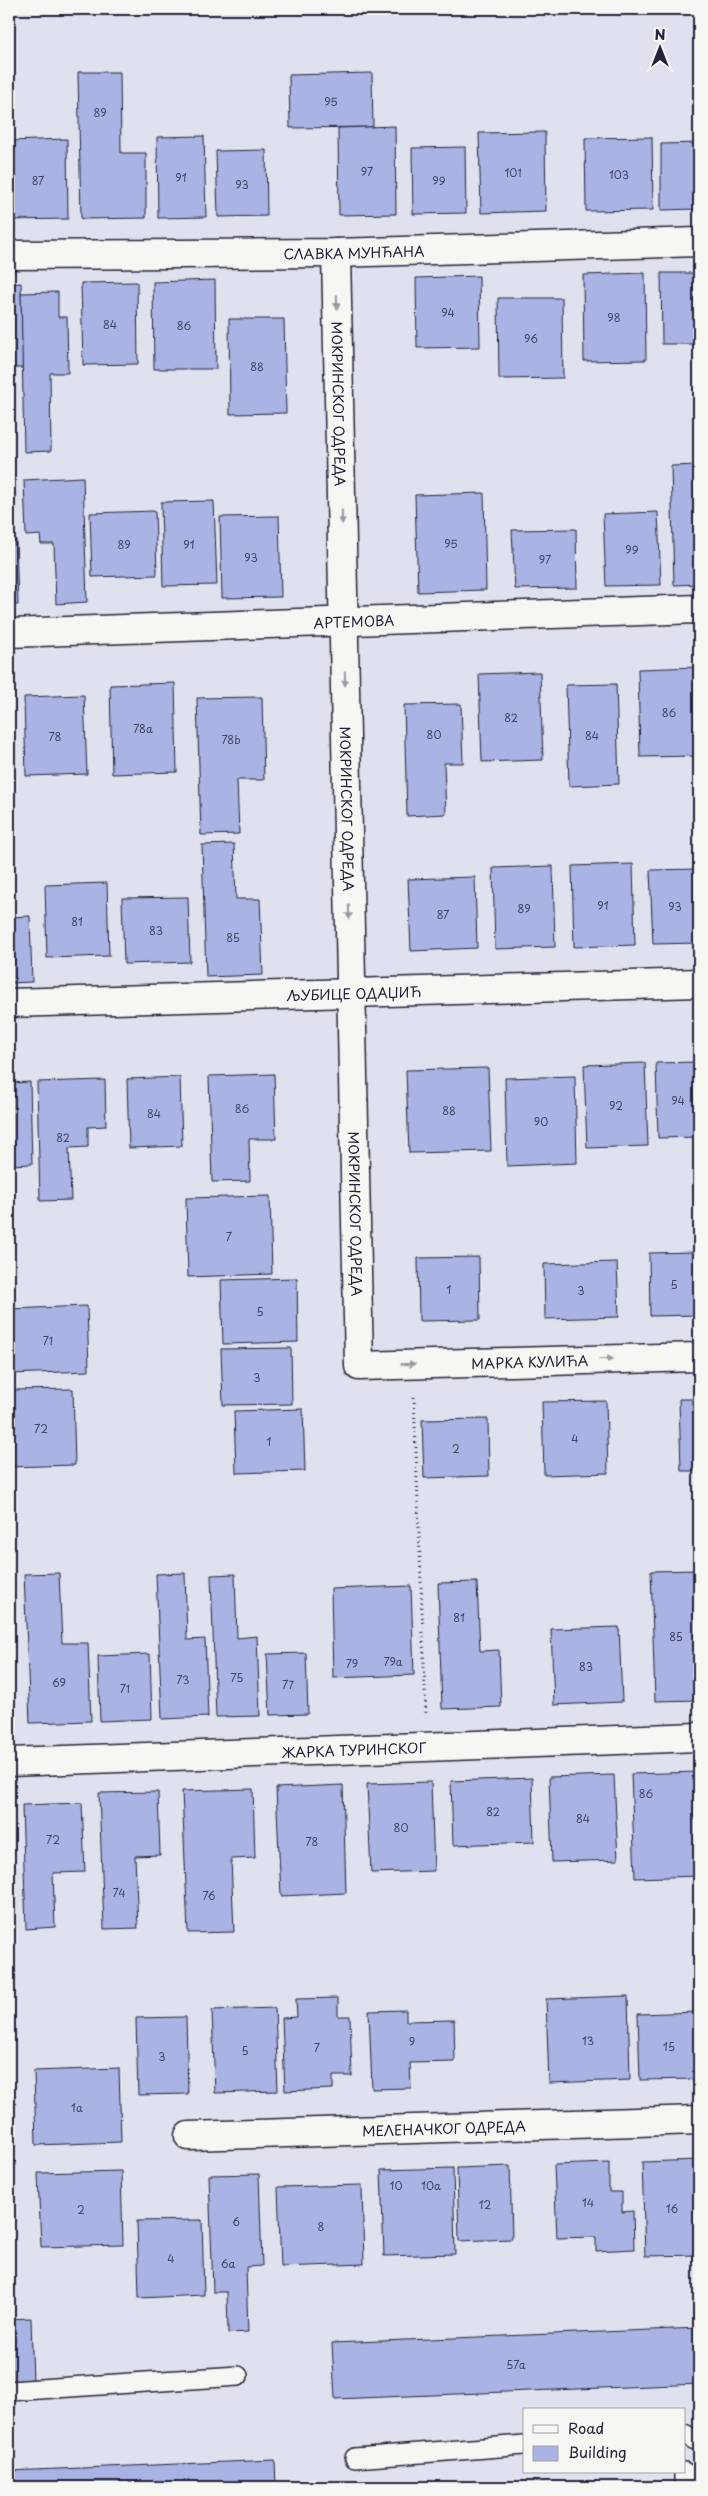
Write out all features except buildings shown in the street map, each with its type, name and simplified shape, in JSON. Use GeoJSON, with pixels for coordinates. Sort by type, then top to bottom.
{"type":"FeatureCollection","features":[{"type":"Feature","properties":{"kind":"street","name":"СЛАВКА МУНЋАНА"},"geometry":{"type":"LineString","coordinates":[[9,255],[336,253],[699,242]]}},
{"type":"Feature","properties":{"kind":"street","name":"МОКРИНСКОГ ОДРЕДА"},"geometry":{"type":"LineString","coordinates":[[336,253],[359,1366]]}},
{"type":"Feature","properties":{"kind":"street","name":"АРТЕМОВА"},"geometry":{"type":"LineString","coordinates":[[9,633],[699,609]]}},
{"type":"Feature","properties":{"kind":"street","name":"ЉУБИЦЕ ОДАЏИЋ"},"geometry":{"type":"LineString","coordinates":[[9,1003],[699,983]]}},
{"type":"Feature","properties":{"kind":"street","name":"МАРКА КУЛИЋА"},"geometry":{"type":"LineString","coordinates":[[359,1366],[699,1357]]}},
{"type":"Feature","properties":{"kind":"street","name":"ЖАРКА ТУРИНСКОГ"},"geometry":{"type":"LineString","coordinates":[[9,1762],[699,1737]]}},
{"type":"Feature","properties":{"kind":"street","name":"МЕЛЕНАЧКОГ ОДРЕДА"},"geometry":{"type":"LineString","coordinates":[[189,2136],[699,2120]]}},
{"type":"Feature","properties":{"kind":"lane"},"geometry":{"type":"LineString","coordinates":[[9,2391],[238,2376]]}},
{"type":"Feature","properties":{"kind":"lane"},"geometry":{"type":"LineString","coordinates":[[686,2435],[699,2442]]}},
{"type":"Feature","properties":{"kind":"lane"},"geometry":{"type":"LineString","coordinates":[[355,2458],[523,2445]]}},
{"type":"Feature","properties":{"kind":"lane"},"geometry":{"type":"LineString","coordinates":[[684,2474],[684,2487]]}},
{"type":"Feature","properties":{"kind":"path"},"geometry":{"type":"LineString","coordinates":[[412,1364],[427,1746]]}}]}
